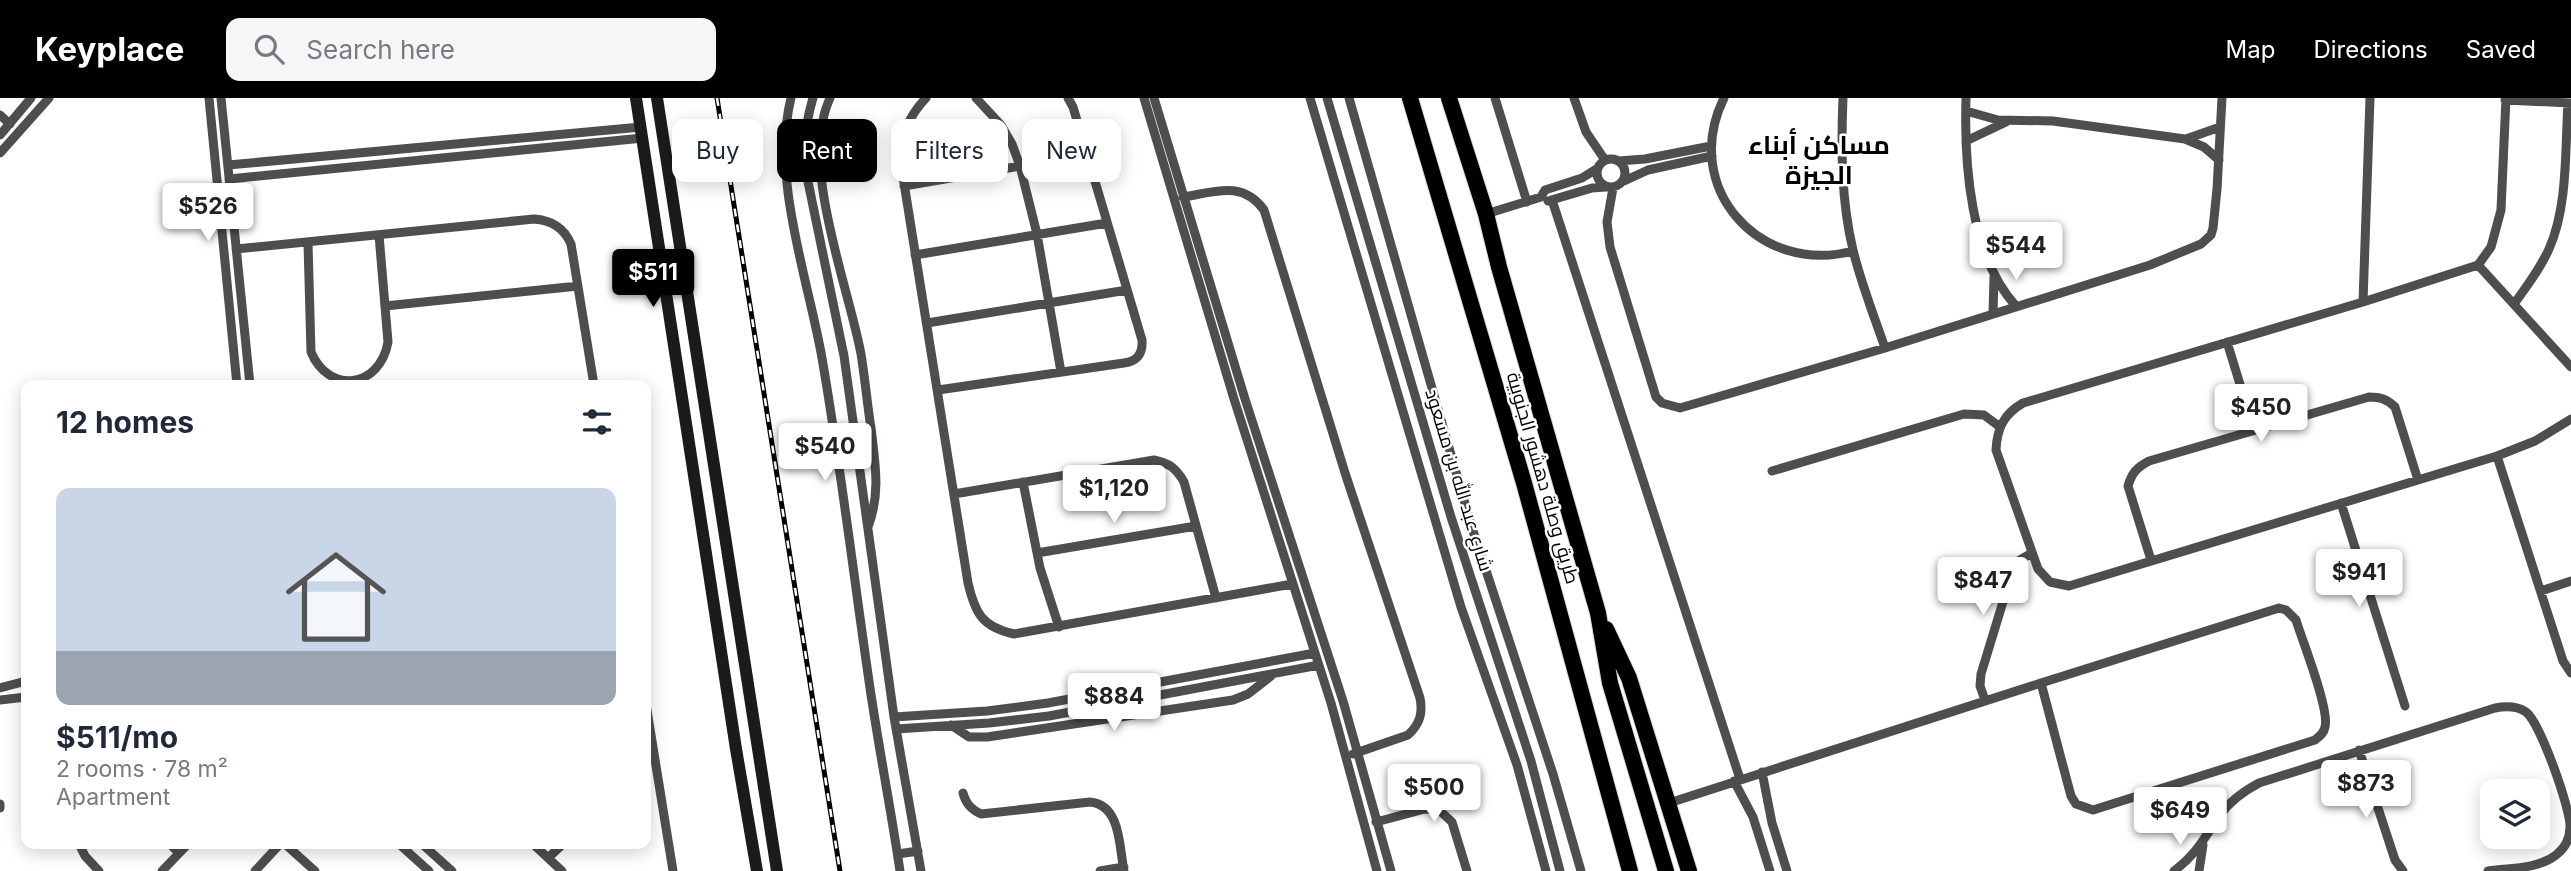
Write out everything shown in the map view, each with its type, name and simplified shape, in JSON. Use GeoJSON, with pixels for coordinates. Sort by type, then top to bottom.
{"type":"FeatureCollection","features":[{"type":"Feature","properties":{"kind":"highway","name":"طريق وصلة دهشور الجنوبية"},"geometry":{"type":"LineString","coordinates":[[1410,98],[1524,483],[1630,871]]}},
{"type":"Feature","properties":{"kind":"highway","name":"طريق وصلة دهشور الجنوبية"},"geometry":{"type":"LineString","coordinates":[[1449,98],[1486,214],[1598,612],[1610,683],[1666,871]]}},
{"type":"Feature","properties":{"kind":"highway"},"geometry":{"type":"LineString","coordinates":[[1598,612],[1629,678],[1689,871]]}},
{"type":"Feature","properties":{"kind":"street"},"geometry":{"type":"LineString","coordinates":[[1,134],[31,98]]}},
{"type":"Feature","properties":{"kind":"street"},"geometry":{"type":"LineString","coordinates":[[0,153],[49,98]]}},
{"type":"Feature","properties":{"kind":"street"},"geometry":{"type":"LineString","coordinates":[[209,98],[237,380]]}},
{"type":"Feature","properties":{"kind":"street"},"geometry":{"type":"LineString","coordinates":[[221,98],[249,380]]}},
{"type":"Feature","properties":{"kind":"street"},"geometry":{"type":"LineString","coordinates":[[636,98],[757,871]]}},
{"type":"Feature","properties":{"kind":"street"},"geometry":{"type":"LineString","coordinates":[[657,98],[777,871]]}},
{"type":"Feature","properties":{"kind":"street"},"geometry":{"type":"LineString","coordinates":[[791,98],[786,117],[784,147],[787,178],[801,262],[822,358],[900,871]]}},
{"type":"Feature","properties":{"kind":"street"},"geometry":{"type":"LineString","coordinates":[[806,119],[813,98]]}},
{"type":"Feature","properties":{"kind":"street"},"geometry":{"type":"LineString","coordinates":[[824,119],[830,98]]}},
{"type":"Feature","properties":{"kind":"street"},"geometry":{"type":"LineString","coordinates":[[926,98],[910,117],[903,137],[900,159],[968,583],[973,605],[980,617],[1001,631],[1014,634],[1292,584]]}},
{"type":"Feature","properties":{"kind":"street"},"geometry":{"type":"LineString","coordinates":[[976,98],[1001,125],[1020,166],[1037,234],[1061,372]]}},
{"type":"Feature","properties":{"kind":"street"},"geometry":{"type":"LineString","coordinates":[[938,390],[1132,362],[1139,356],[1142,340],[1073,107],[1068,98]]}},
{"type":"Feature","properties":{"kind":"street"},"geometry":{"type":"LineString","coordinates":[[1144,98],[1298,605],[1319,665],[1377,871]]}},
{"type":"Feature","properties":{"kind":"street"},"geometry":{"type":"LineString","coordinates":[[1154,98],[1357,752],[1391,871]]}},
{"type":"Feature","properties":{"kind":"street"},"geometry":{"type":"LineString","coordinates":[[1310,98],[1461,607],[1517,765],[1546,871]]}},
{"type":"Feature","properties":{"kind":"street","name":"شارع عبد الله بن مسعود"},"geometry":{"type":"LineString","coordinates":[[1326,98],[1461,548],[1531,761],[1560,871]]}},
{"type":"Feature","properties":{"kind":"street","name":"شارع عبد الله بن مسعود"},"geometry":{"type":"LineString","coordinates":[[1349,98],[1472,528],[1553,774],[1581,871]]}},
{"type":"Feature","properties":{"kind":"street"},"geometry":{"type":"LineString","coordinates":[[1495,98],[1527,202]]}},
{"type":"Feature","properties":{"kind":"street"},"geometry":{"type":"LineString","coordinates":[[1574,98],[1587,132],[1605,160]]}},
{"type":"Feature","properties":{"kind":"street"},"geometry":{"type":"LineString","coordinates":[[1724,98],[1716,119],[1712,151],[1714,172],[1725,201],[1743,225],[1765,242],[1788,252],[1812,256],[1853,251]]}},
{"type":"Feature","properties":{"kind":"street"},"geometry":{"type":"LineString","coordinates":[[1843,98],[1843,186],[1853,251],[1885,348]]}},
{"type":"Feature","properties":{"kind":"street"},"geometry":{"type":"LineString","coordinates":[[1966,98],[1966,141],[1974,207],[1993,275],[1993,313]]}},
{"type":"Feature","properties":{"kind":"street"},"geometry":{"type":"LineString","coordinates":[[1610,188],[1607,222],[1613,260],[1656,397],[1671,407],[1689,407],[2150,265],[2201,244],[2211,235],[2213,228],[2222,98]]}},
{"type":"Feature","properties":{"kind":"street"},"geometry":{"type":"LineString","coordinates":[[2363,302],[2370,98]]}},
{"type":"Feature","properties":{"kind":"street"},"geometry":{"type":"LineString","coordinates":[[2514,304],[2542,263],[2557,226],[2570,103],[2505,99],[2500,217],[2488,254],[2478,264],[2363,302],[2023,403],[2005,417],[2000,427],[1996,450],[2043,577],[2059,586],[2078,584],[2497,456],[2535,441],[2571,419]]}},
{"type":"Feature","properties":{"kind":"street"},"geometry":{"type":"LineString","coordinates":[[1966,111],[2008,121],[2053,121],[2185,139],[2204,146],[2219,160]]}},
{"type":"Feature","properties":{"kind":"street"},"geometry":{"type":"LineString","coordinates":[[0,115],[9,124]]}},
{"type":"Feature","properties":{"kind":"street"},"geometry":{"type":"LineString","coordinates":[[1966,141],[2008,121]]}},
{"type":"Feature","properties":{"kind":"street"},"geometry":{"type":"LineString","coordinates":[[2185,139],[2220,127]]}},
{"type":"Feature","properties":{"kind":"street"},"geometry":{"type":"LineString","coordinates":[[228,165],[605,130],[642,133]]}},
{"type":"Feature","properties":{"kind":"street"},"geometry":{"type":"LineString","coordinates":[[605,130],[607,142]]}},
{"type":"Feature","properties":{"kind":"street"},"geometry":{"type":"LineString","coordinates":[[229,179],[607,142],[642,133]]}},
{"type":"Feature","properties":{"kind":"street"},"geometry":{"type":"LineString","coordinates":[[1325,145],[1339,139]]}},
{"type":"Feature","properties":{"kind":"street"},"geometry":{"type":"LineString","coordinates":[[1158,147],[1168,144]]}},
{"type":"Feature","properties":{"kind":"street"},"geometry":{"type":"LineString","coordinates":[[1486,214],[1541,197],[1548,188],[1582,178],[1605,160],[1645,159],[1712,151]]}},
{"type":"Feature","properties":{"kind":"street"},"geometry":{"type":"LineString","coordinates":[[1541,197],[1546,201],[1592,188],[1610,188],[1648,170],[1712,151]]}},
{"type":"Feature","properties":{"kind":"street"},"geometry":{"type":"LineString","coordinates":[[1618,160],[1625,167],[1624,181]]}},
{"type":"Feature","properties":{"kind":"street"},"geometry":{"type":"LineString","coordinates":[[266,162],[267,175]]}},
{"type":"Feature","properties":{"kind":"street"},"geometry":{"type":"LineString","coordinates":[[904,186],[1020,166]]}},
{"type":"Feature","properties":{"kind":"street"},"geometry":{"type":"LineString","coordinates":[[1598,168],[1600,182],[1610,188]]}},
{"type":"Feature","properties":{"kind":"street"},"geometry":{"type":"LineString","coordinates":[[808,182],[844,356],[894,717],[921,871]]}},
{"type":"Feature","properties":{"kind":"street"},"geometry":{"type":"LineString","coordinates":[[823,182],[836,250],[861,354],[878,491],[868,529]]}},
{"type":"Feature","properties":{"kind":"street"},"geometry":{"type":"LineString","coordinates":[[1183,197],[1231,190],[1244,192],[1256,199],[1264,209],[1362,526],[1420,698],[1421,715],[1414,730],[1400,739],[1346,756]]}},
{"type":"Feature","properties":{"kind":"street"},"geometry":{"type":"LineString","coordinates":[[1552,200],[1737,780],[1750,809],[1770,871]]}},
{"type":"Feature","properties":{"kind":"street"},"geometry":{"type":"LineString","coordinates":[[221,220],[233,219]]}},
{"type":"Feature","properties":{"kind":"street"},"geometry":{"type":"LineString","coordinates":[[236,250],[542,220],[556,226],[568,237],[593,380]]}},
{"type":"Feature","properties":{"kind":"street"},"geometry":{"type":"LineString","coordinates":[[915,255],[1107,223]]}},
{"type":"Feature","properties":{"kind":"street"},"geometry":{"type":"LineString","coordinates":[[354,380],[373,372],[386,354],[388,342],[379,235]]}},
{"type":"Feature","properties":{"kind":"street"},"geometry":{"type":"LineString","coordinates":[[308,243],[311,352],[322,370],[341,380]]}},
{"type":"Feature","properties":{"kind":"street"},"geometry":{"type":"LineString","coordinates":[[821,253],[836,250]]}},
{"type":"Feature","properties":{"kind":"street"},"geometry":{"type":"LineString","coordinates":[[2478,264],[2571,367]]}},
{"type":"Feature","properties":{"kind":"street"},"geometry":{"type":"LineString","coordinates":[[1993,275],[2016,306]]}},
{"type":"Feature","properties":{"kind":"street"},"geometry":{"type":"LineString","coordinates":[[385,306],[578,286]]}},
{"type":"Feature","properties":{"kind":"street"},"geometry":{"type":"LineString","coordinates":[[1201,290],[1211,286]]}},
{"type":"Feature","properties":{"kind":"street"},"geometry":{"type":"LineString","coordinates":[[927,323],[1127,290]]}},
{"type":"Feature","properties":{"kind":"street"},"geometry":{"type":"LineString","coordinates":[[675,341],[694,338]]}},
{"type":"Feature","properties":{"kind":"street"},"geometry":{"type":"LineString","coordinates":[[2227,342],[2254,430]]}},
{"type":"Feature","properties":{"kind":"street"},"geometry":{"type":"LineString","coordinates":[[1388,355],[1402,350]]}},
{"type":"Feature","properties":{"kind":"street"},"geometry":{"type":"LineString","coordinates":[[844,356],[861,354]]}},
{"type":"Feature","properties":{"kind":"street"},"geometry":{"type":"LineString","coordinates":[[2151,560],[2128,486],[2137,467],[2149,461],[2369,397],[2379,397],[2395,407],[2418,480]]}},
{"type":"Feature","properties":{"kind":"street"},"geometry":{"type":"LineString","coordinates":[[1772,471],[1965,414],[1984,415],[2000,427]]}},
{"type":"Feature","properties":{"kind":"street"},"geometry":{"type":"LineString","coordinates":[[1417,453],[1431,449]]}},
{"type":"Feature","properties":{"kind":"street"},"geometry":{"type":"LineString","coordinates":[[2497,456],[2563,661],[2571,673]]}},
{"type":"Feature","properties":{"kind":"street"},"geometry":{"type":"LineString","coordinates":[[954,494],[1154,460],[1167,463],[1177,470],[1184,482],[1216,598]]}},
{"type":"Feature","properties":{"kind":"street"},"geometry":{"type":"LineString","coordinates":[[1023,482],[1044,584],[1059,627]]}},
{"type":"Feature","properties":{"kind":"street"},"geometry":{"type":"LineString","coordinates":[[2342,503],[2405,706]]}},
{"type":"Feature","properties":{"kind":"street"},"geometry":{"type":"LineString","coordinates":[[702,514],[720,512]]}},
{"type":"Feature","properties":{"kind":"street"},"geometry":{"type":"LineString","coordinates":[[1037,553],[1196,526]]}},
{"type":"Feature","properties":{"kind":"street"},"geometry":{"type":"LineString","coordinates":[[1445,553],[1461,548]]}},
{"type":"Feature","properties":{"kind":"street"},"geometry":{"type":"LineString","coordinates":[[1984,700],[1980,686],[1981,674],[2013,569],[2020,560],[2032,553]]}},
{"type":"Feature","properties":{"kind":"street"},"geometry":{"type":"LineString","coordinates":[[2541,591],[2571,581]]}},
{"type":"Feature","properties":{"kind":"street"},"geometry":{"type":"LineString","coordinates":[[1298,605],[1310,602]]}},
{"type":"Feature","properties":{"kind":"street"},"geometry":{"type":"LineString","coordinates":[[1669,803],[1984,700],[2279,608],[2286,610],[2296,620],[2326,724],[2324,731],[2315,740],[2093,810],[2076,804],[2071,796],[2041,683]]}},
{"type":"Feature","properties":{"kind":"street"},"geometry":{"type":"LineString","coordinates":[[894,717],[987,711],[1048,703],[1315,653]]}},
{"type":"Feature","properties":{"kind":"street"},"geometry":{"type":"LineString","coordinates":[[723,659],[743,656]]}},
{"type":"Feature","properties":{"kind":"street"},"geometry":{"type":"LineString","coordinates":[[866,661],[886,659]]}},
{"type":"Feature","properties":{"kind":"street"},"geometry":{"type":"LineString","coordinates":[[896,729],[1049,716],[1319,665]]}},
{"type":"Feature","properties":{"kind":"street"},"geometry":{"type":"LineString","coordinates":[[951,725],[969,737],[987,737],[1233,700],[1261,685],[1272,674]]}},
{"type":"Feature","properties":{"kind":"street"},"geometry":{"type":"LineString","coordinates":[[0,688],[21,682]]}},
{"type":"Feature","properties":{"kind":"street"},"geometry":{"type":"LineString","coordinates":[[0,700],[21,698]]}},
{"type":"Feature","properties":{"kind":"street"},"geometry":{"type":"LineString","coordinates":[[2174,871],[2203,844],[2231,803],[2259,783],[2495,708],[2511,706],[2527,713],[2541,735],[2567,811],[2570,832],[2564,848],[2550,859],[2532,865],[2488,871]]}},
{"type":"Feature","properties":{"kind":"street"},"geometry":{"type":"LineString","coordinates":[[651,735],[673,871]]}},
{"type":"Feature","properties":{"kind":"street"},"geometry":{"type":"LineString","coordinates":[[2359,750],[2395,860],[2403,871]]}},
{"type":"Feature","properties":{"kind":"street"},"geometry":{"type":"LineString","coordinates":[[737,756],[758,753]]}},
{"type":"Feature","properties":{"kind":"street"},"geometry":{"type":"LineString","coordinates":[[651,757],[654,754]]}},
{"type":"Feature","properties":{"kind":"street"},"geometry":{"type":"LineString","coordinates":[[1517,765],[1531,761]]}},
{"type":"Feature","properties":{"kind":"street"},"geometry":{"type":"LineString","coordinates":[[1762,772],[1772,823],[1787,871]]}},
{"type":"Feature","properties":{"kind":"street"},"geometry":{"type":"LineString","coordinates":[[963,793],[966,803],[981,814],[1090,802],[1108,808],[1113,816],[1124,869],[1100,871]]}},
{"type":"Feature","properties":{"kind":"street"},"geometry":{"type":"LineString","coordinates":[[1376,822],[1424,809],[1438,810],[1452,822],[1467,871]]}},
{"type":"Feature","properties":{"kind":"street"},"geometry":{"type":"LineString","coordinates":[[2199,871],[2203,844]]}},
{"type":"Feature","properties":{"kind":"street"},"geometry":{"type":"LineString","coordinates":[[82,849],[99,871]]}},
{"type":"Feature","properties":{"kind":"street"},"geometry":{"type":"LineString","coordinates":[[175,849],[179,853]]}},
{"type":"Feature","properties":{"kind":"street"},"geometry":{"type":"LineString","coordinates":[[162,871],[183,849]]}},
{"type":"Feature","properties":{"kind":"street"},"geometry":{"type":"LineString","coordinates":[[255,871],[278,849]]}},
{"type":"Feature","properties":{"kind":"street"},"geometry":{"type":"LineString","coordinates":[[289,849],[315,871]]}},
{"type":"Feature","properties":{"kind":"street"},"geometry":{"type":"LineString","coordinates":[[405,849],[429,871]]}},
{"type":"Feature","properties":{"kind":"street"},"geometry":{"type":"LineString","coordinates":[[428,849],[452,871]]}},
{"type":"Feature","properties":{"kind":"street"},"geometry":{"type":"LineString","coordinates":[[538,849],[562,871]]}},
{"type":"Feature","properties":{"kind":"street"},"geometry":{"type":"LineString","coordinates":[[548,858],[558,849]]}},
{"type":"Feature","properties":{"kind":"street"},"geometry":{"type":"LineString","coordinates":[[898,853],[918,851]]}},
{"type":"Feature","properties":{"kind":"railway"},"geometry":{"type":"LineString","coordinates":[[717,98],[840,871]]}},
{"type":"Feature","properties":{"kind":"district","name":"مساكن أبناء الجيزة"},"geometry":{"type":"Point","coordinates":[1819,159]}}]}
